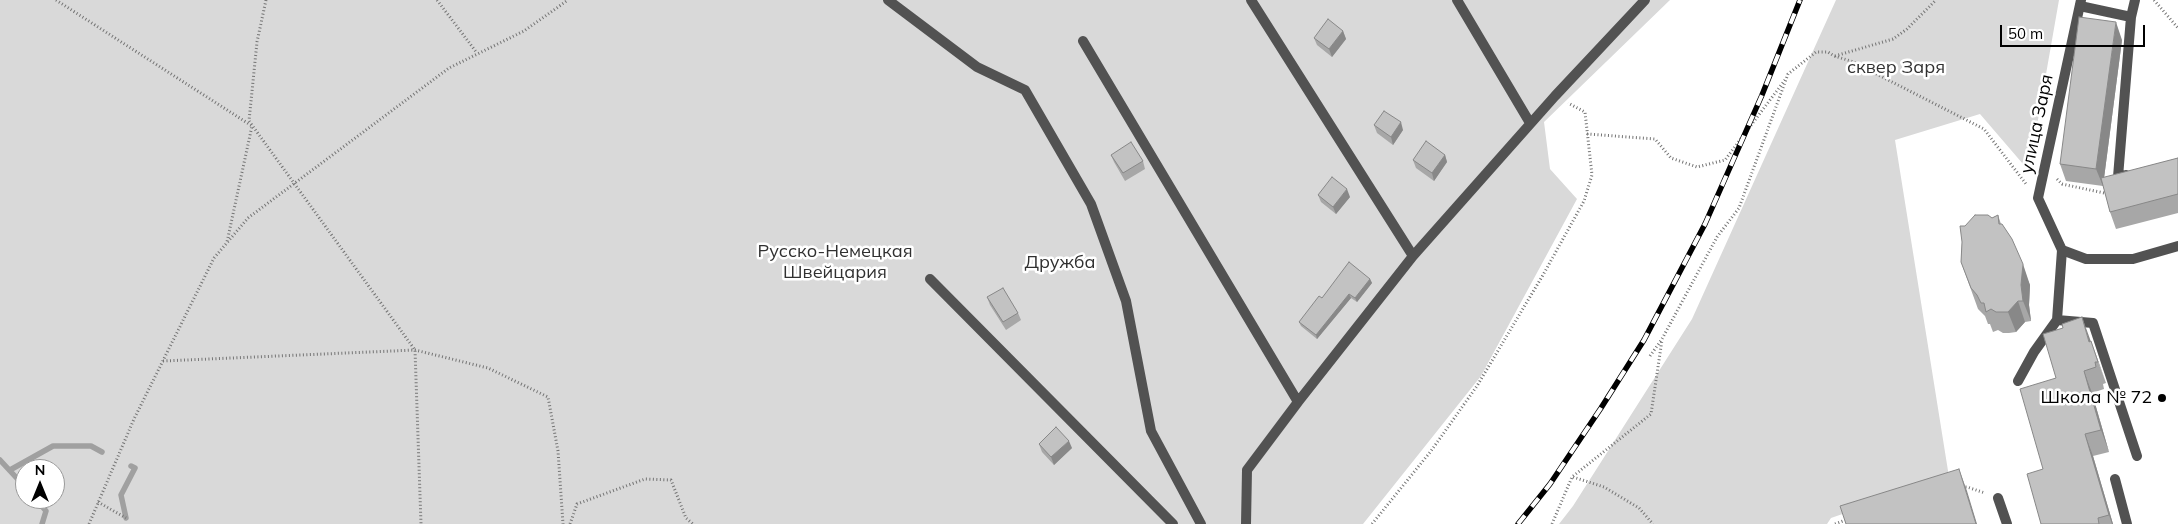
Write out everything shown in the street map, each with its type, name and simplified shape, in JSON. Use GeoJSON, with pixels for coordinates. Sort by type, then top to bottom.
{"type":"FeatureCollection","features":[{"type":"Feature","properties":{"kind":"street"},"geometry":{"type":"LineString","coordinates":[[888,0],[977,66],[1025,90],[1090,204],[1126,301],[1151,431],[1201,524]]}},
{"type":"Feature","properties":{"kind":"street"},"geometry":{"type":"LineString","coordinates":[[1251,0],[1413,256]]}},
{"type":"Feature","properties":{"kind":"street"},"geometry":{"type":"LineString","coordinates":[[1457,0],[1530,123]]}},
{"type":"Feature","properties":{"kind":"street"},"geometry":{"type":"LineString","coordinates":[[1246,524],[1247,470],[1298,402],[1413,256],[1554,96],[1645,0]]}},
{"type":"Feature","properties":{"kind":"street"},"geometry":{"type":"LineString","coordinates":[[2134,0],[2118,177],[2135,173]]}},
{"type":"Feature","properties":{"kind":"street"},"geometry":{"type":"LineString","coordinates":[[2080,3],[2131,17]]}},
{"type":"Feature","properties":{"kind":"street","name":"улица Заря"},"geometry":{"type":"LineString","coordinates":[[2062,250],[2038,198],[2080,3]]}},
{"type":"Feature","properties":{"kind":"street"},"geometry":{"type":"LineString","coordinates":[[1083,41],[1298,402]]}},
{"type":"Feature","properties":{"kind":"street"},"geometry":{"type":"LineString","coordinates":[[2018,381],[2034,352],[2057,320],[2062,250],[2086,259],[2133,258],[2178,246]]}},
{"type":"Feature","properties":{"kind":"street"},"geometry":{"type":"LineString","coordinates":[[930,279],[1173,524]]}},
{"type":"Feature","properties":{"kind":"street"},"geometry":{"type":"LineString","coordinates":[[2057,320],[2093,323],[2137,456]]}},
{"type":"Feature","properties":{"kind":"street"},"geometry":{"type":"LineString","coordinates":[[2115,478],[2127,524]]}},
{"type":"Feature","properties":{"kind":"street"},"geometry":{"type":"LineString","coordinates":[[1998,498],[2007,524]]}},
{"type":"Feature","properties":{"kind":"path"},"geometry":{"type":"LineString","coordinates":[[56,0],[252,126]]}},
{"type":"Feature","properties":{"kind":"path"},"geometry":{"type":"LineString","coordinates":[[266,0],[257,42],[249,121],[415,350],[421,524]]}},
{"type":"Feature","properties":{"kind":"path"},"geometry":{"type":"LineString","coordinates":[[437,0],[477,53]]}},
{"type":"Feature","properties":{"kind":"path"},"geometry":{"type":"LineString","coordinates":[[89,524],[134,419],[214,258],[248,218],[449,68],[524,32],[568,0]]}},
{"type":"Feature","properties":{"kind":"path"},"geometry":{"type":"LineString","coordinates":[[1834,56],[1893,38],[1907,29],[1936,0]]}},
{"type":"Feature","properties":{"kind":"path"},"geometry":{"type":"LineString","coordinates":[[2154,0],[2178,28]]}},
{"type":"Feature","properties":{"kind":"path"},"geometry":{"type":"LineString","coordinates":[[1587,134],[1655,139],[1671,158],[1697,167],[1725,160],[1787,77],[1816,52],[1828,52],[1834,56],[1851,61],[1984,129],[2038,198]]}},
{"type":"Feature","properties":{"kind":"path"},"geometry":{"type":"LineString","coordinates":[[1650,356],[1662,339],[1716,237],[1739,208],[1787,77]]}},
{"type":"Feature","properties":{"kind":"path"},"geometry":{"type":"LineString","coordinates":[[1372,524],[1431,450],[1478,386],[1584,201],[1592,175],[1585,112],[1554,96]]}},
{"type":"Feature","properties":{"kind":"path"},"geometry":{"type":"LineString","coordinates":[[227,243],[252,126]]}},
{"type":"Feature","properties":{"kind":"path"},"geometry":{"type":"LineString","coordinates":[[2044,167],[2062,184],[2104,193],[2118,177]]}},
{"type":"Feature","properties":{"kind":"path"},"geometry":{"type":"LineString","coordinates":[[1552,524],[1572,477],[1651,414],[1662,339]]}},
{"type":"Feature","properties":{"kind":"path"},"geometry":{"type":"LineString","coordinates":[[163,361],[415,350],[488,368],[548,397],[558,452],[563,524]]}},
{"type":"Feature","properties":{"kind":"path"},"geometry":{"type":"LineString","coordinates":[[1572,477],[1604,487],[1639,508],[1653,524]]}},
{"type":"Feature","properties":{"kind":"path"},"geometry":{"type":"LineString","coordinates":[[570,524],[577,504],[645,478],[670,480],[686,518],[693,524]]}},
{"type":"Feature","properties":{"kind":"path"},"geometry":{"type":"LineString","coordinates":[[1957,488],[1966,487],[1998,498]]}},
{"type":"Feature","properties":{"kind":"path"},"geometry":{"type":"LineString","coordinates":[[98,502],[126,518]]}},
{"type":"Feature","properties":{"kind":"path"},"geometry":{"type":"LineString","coordinates":[[1835,524],[1854,517]]}},
{"type":"Feature","properties":{"kind":"green space","name":"Русско-Немецкая Швейцария"},"geometry":{"type":"Polygon","coordinates":[[[0,0],[1670,0],[1544,122],[1550,169],[1577,199],[1481,376],[1363,524],[0,524],[0,0]]]}},
{"type":"Feature","properties":{"kind":"green space","name":"сквер Заря"},"geometry":{"type":"Polygon","coordinates":[[[1836,0],[2059,0],[2029,171],[1980,114],[1895,140],[1949,477],[1831,518],[1827,524],[1559,524],[1573,506],[1692,319],[1836,0]]]}},
{"type":"Feature","properties":{"kind":"building"},"geometry":{"type":"Polygon","coordinates":[[[2079,17],[2116,22],[2096,169],[2060,164],[2079,17]]]}},
{"type":"Feature","properties":{"kind":"building"},"geometry":{"type":"Polygon","coordinates":[[[1328,19],[1343,31],[1329,49],[1314,38],[1328,19]]]}},
{"type":"Feature","properties":{"kind":"building"},"geometry":{"type":"Polygon","coordinates":[[[1384,111],[1401,122],[1391,137],[1374,125],[1384,111]]]}},
{"type":"Feature","properties":{"kind":"building"},"geometry":{"type":"Polygon","coordinates":[[[1426,141],[1445,155],[1432,173],[1413,160],[1426,141]]]}},
{"type":"Feature","properties":{"kind":"building"},"geometry":{"type":"Polygon","coordinates":[[[1131,142],[1143,161],[1123,173],[1111,155],[1131,142]]]}},
{"type":"Feature","properties":{"kind":"building"},"geometry":{"type":"Polygon","coordinates":[[[2178,158],[2178,194],[2110,212],[2101,178],[2178,158]]]}},
{"type":"Feature","properties":{"kind":"building"},"geometry":{"type":"Polygon","coordinates":[[[1332,177],[1347,189],[1333,207],[1318,195],[1332,177]]]}},
{"type":"Feature","properties":{"kind":"building"},"geometry":{"type":"Polygon","coordinates":[[[1975,215],[1988,215],[1992,218],[1998,215],[1999,224],[2002,224],[2012,239],[2023,264],[2021,285],[2023,301],[2018,301],[2008,312],[1996,312],[1991,309],[1986,312],[1984,303],[1981,303],[1971,288],[1961,262],[1962,242],[1960,226],[1965,226],[1975,215]]]}},
{"type":"Feature","properties":{"kind":"building"},"geometry":{"type":"Polygon","coordinates":[[[1349,262],[1370,279],[1355,298],[1349,294],[1316,335],[1299,322],[1319,296],[1322,298],[1349,262]]]}},
{"type":"Feature","properties":{"kind":"building"},"geometry":{"type":"Polygon","coordinates":[[[1003,288],[1018,313],[1003,322],[987,297],[1003,288]]]}},
{"type":"Feature","properties":{"kind":"building"},"geometry":{"type":"Polygon","coordinates":[[[2082,317],[2089,342],[2091,341],[2098,362],[2095,362],[2096,367],[2084,371],[2101,430],[2085,434],[2109,515],[2098,518],[2099,524],[2041,524],[2027,474],[2043,469],[2020,389],[2056,378],[2043,334],[2063,328],[2062,324],[2082,317]]]}},
{"type":"Feature","properties":{"kind":"building"},"geometry":{"type":"Polygon","coordinates":[[[1056,427],[1069,441],[1051,457],[1039,444],[1056,427]]]}},
{"type":"Feature","properties":{"kind":"building"},"geometry":{"type":"Polygon","coordinates":[[[1959,469],[1976,524],[1846,524],[1840,506],[1959,469]]]}},
{"type":"Feature","properties":{"kind":"waterway"},"geometry":{"type":"LineString","coordinates":[[10,470],[53,446],[91,446],[102,452]]}},
{"type":"Feature","properties":{"kind":"waterway"},"geometry":{"type":"LineString","coordinates":[[0,460],[15,476]]}},
{"type":"Feature","properties":{"kind":"waterway"},"geometry":{"type":"LineString","coordinates":[[126,518],[121,495],[135,468],[131,466]]}},
{"type":"Feature","properties":{"kind":"waterway"},"geometry":{"type":"LineString","coordinates":[[42,524],[46,511],[44,509]]}},
{"type":"Feature","properties":{"kind":"railway"},"geometry":{"type":"LineString","coordinates":[[1518,524],[1550,484],[1644,340],[1705,224],[1762,95],[1800,0]]}},
{"type":"Feature","properties":{"kind":"place","name":"Школа № 72"},"geometry":{"type":"Point","coordinates":[2162,398]}},
{"type":"Feature","properties":{"kind":"park label","name":"Дружба"},"geometry":{"type":"Point","coordinates":[1060,263]}}]}
